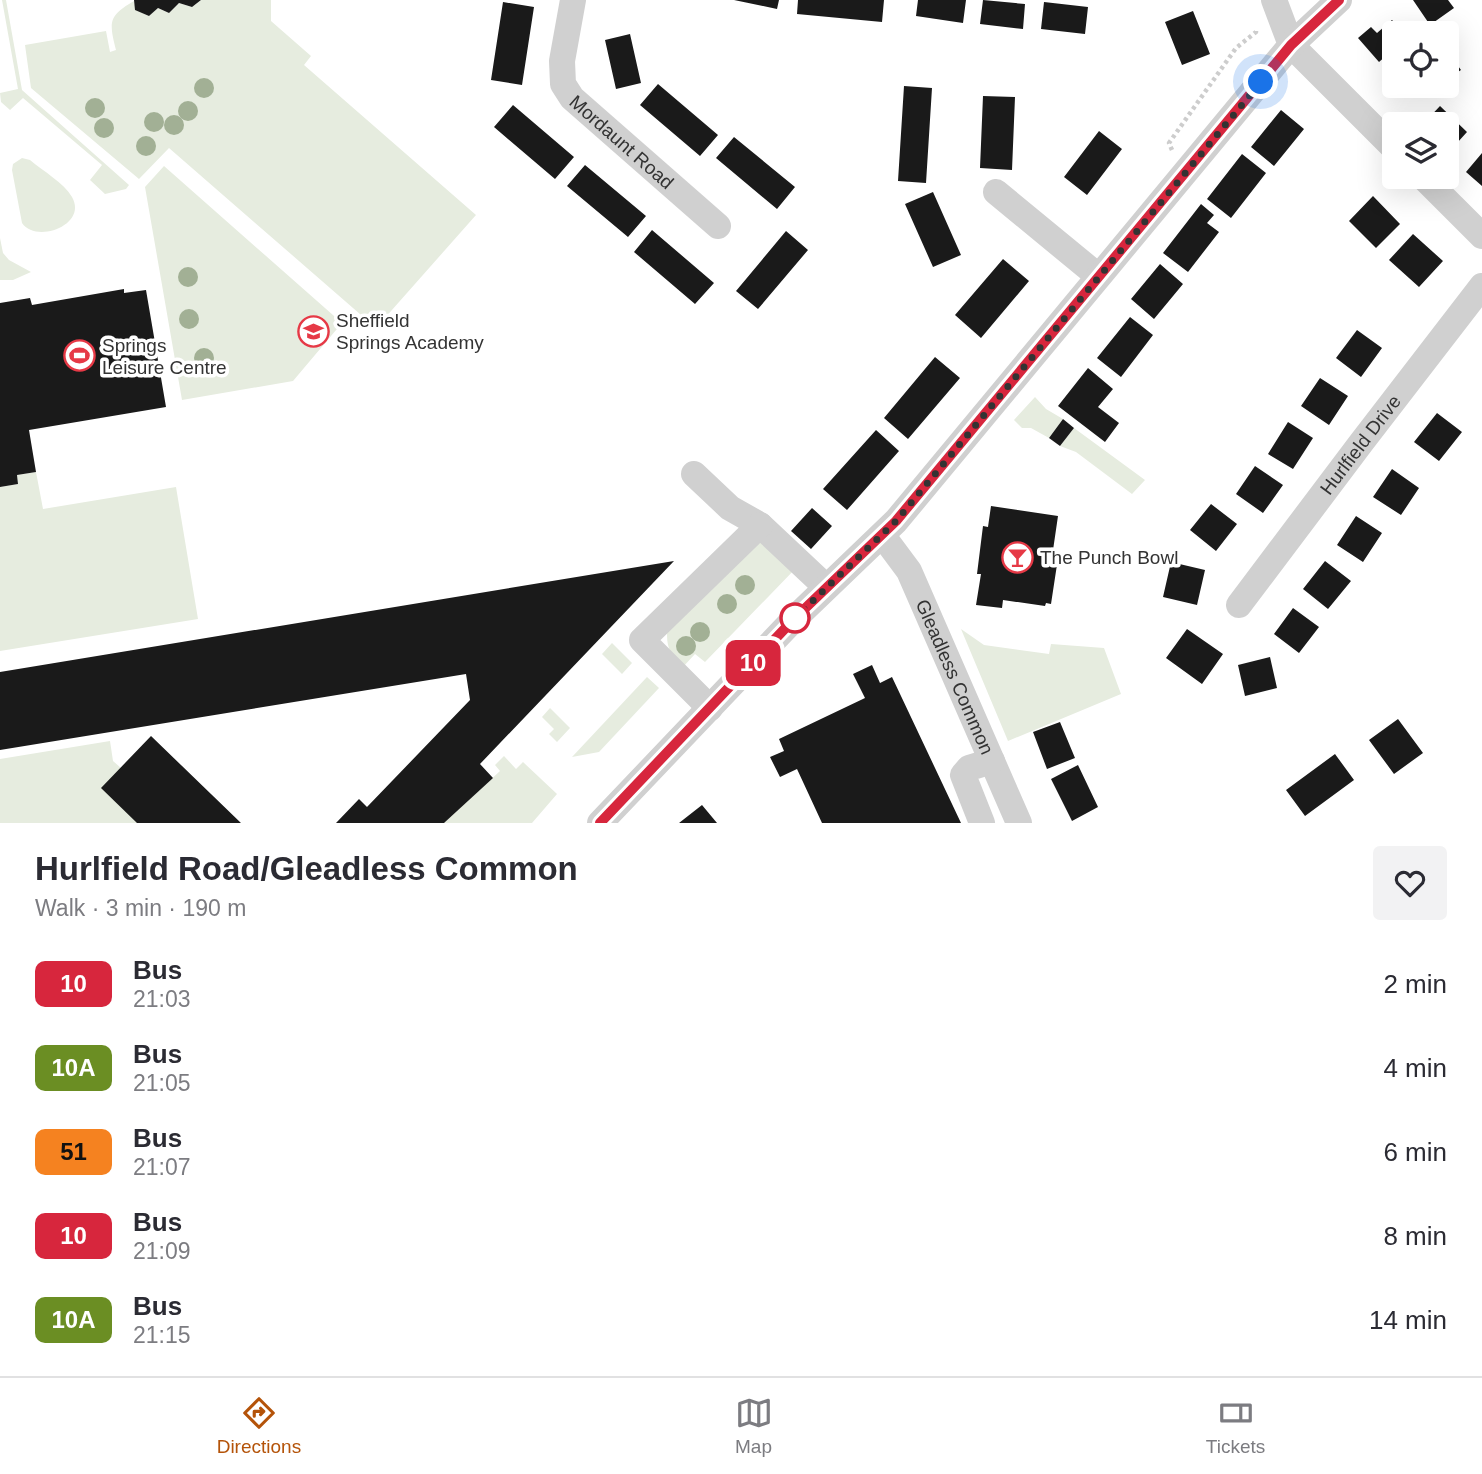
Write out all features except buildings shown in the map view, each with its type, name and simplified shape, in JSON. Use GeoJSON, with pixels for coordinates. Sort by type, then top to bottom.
{"type":"FeatureCollection","features":[{"type":"Feature","properties":{"kind":"street","name":"Mordaunt Road"},"geometry":{"type":"LineString","coordinates":[[573,0],[562,61],[563,84],[572,98],[718,226]]}},
{"type":"Feature","properties":{"kind":"street"},"geometry":{"type":"LineString","coordinates":[[1274,0],[1291,45],[1382,136]]}},
{"type":"Feature","properties":{"kind":"street"},"geometry":{"type":"LineString","coordinates":[[600,823],[826,587],[883,536],[1291,45],[1339,0]]}},
{"type":"Feature","properties":{"kind":"street"},"geometry":{"type":"LineString","coordinates":[[1435,189],[1482,236]]}},
{"type":"Feature","properties":{"kind":"street"},"geometry":{"type":"LineString","coordinates":[[996,192],[1098,276]]}},
{"type":"Feature","properties":{"kind":"street","name":"Hurlfield Drive"},"geometry":{"type":"LineString","coordinates":[[1239,606],[1360,443],[1482,286]]}},
{"type":"Feature","properties":{"kind":"street"},"geometry":{"type":"LineString","coordinates":[[694,474],[730,508],[760,525],[826,587]]}},
{"type":"Feature","properties":{"kind":"street"},"geometry":{"type":"LineString","coordinates":[[710,708],[642,639],[760,525]]}},
{"type":"Feature","properties":{"kind":"street","name":"Gleadless Common"},"geometry":{"type":"LineString","coordinates":[[883,536],[909,571],[1019,823]]}},
{"type":"Feature","properties":{"kind":"street"},"geometry":{"type":"LineString","coordinates":[[982,823],[963,775],[969,768],[992,761]]}},
{"type":"Feature","properties":{"kind":"path"},"geometry":{"type":"LineString","coordinates":[[1185,175],[1169,143],[1236,48],[1256,32]]}},
{"type":"Feature","properties":{"kind":"shaded area"},"geometry":{"type":"Polygon","coordinates":[[[2,0],[6,0],[22,90],[129,185],[126,189],[105,194],[90,180],[102,165],[23,98],[10,110],[1,102],[0,93],[18,89],[2,0]]]}},
{"type":"Feature","properties":{"kind":"shaded area"},"geometry":{"type":"Polygon","coordinates":[[[201,0],[271,0],[271,21],[311,56],[304,65],[476,215],[376,328],[169,148],[139,179],[31,88],[25,45],[106,31],[110,52],[116,50],[112,33],[115,16],[134,1],[136,10],[149,16],[158,8],[169,13],[179,3],[192,7],[201,0]]]}},
{"type":"Feature","properties":{"kind":"shaded area"},"geometry":{"type":"Polygon","coordinates":[[[22,158],[30,160],[53,177],[72,197],[75,207],[73,216],[67,223],[58,228],[38,232],[22,223],[12,170],[13,164],[22,158]]]}},
{"type":"Feature","properties":{"kind":"shaded area"},"geometry":{"type":"Polygon","coordinates":[[[164,166],[342,323],[293,381],[182,400],[145,187],[164,166]]]}},
{"type":"Feature","properties":{"kind":"shaded area"},"geometry":{"type":"Polygon","coordinates":[[[0,238],[3,253],[9,260],[31,272],[13,280],[0,280],[0,238]]]}},
{"type":"Feature","properties":{"kind":"shaded area"},"geometry":{"type":"Polygon","coordinates":[[[1035,397],[1046,409],[1063,419],[1049,438],[1031,428],[1022,428],[1014,420],[1035,397]]]}},
{"type":"Feature","properties":{"kind":"shaded area"},"geometry":{"type":"Polygon","coordinates":[[[1074,428],[1145,480],[1132,494],[1076,452],[1060,446],[1074,428]]]}},
{"type":"Feature","properties":{"kind":"shaded area"},"geometry":{"type":"Polygon","coordinates":[[[36,472],[43,509],[176,487],[198,619],[0,651],[0,487],[18,484],[17,475],[36,472]]]}},
{"type":"Feature","properties":{"kind":"shaded area"},"geometry":{"type":"Polygon","coordinates":[[[761,543],[797,567],[705,662],[695,654],[682,668],[669,648],[668,625],[751,544],[761,543]]]}},
{"type":"Feature","properties":{"kind":"shaded area"},"geometry":{"type":"Polygon","coordinates":[[[961,629],[984,645],[1049,654],[1051,644],[1104,648],[1121,694],[1008,741],[961,629]]]}},
{"type":"Feature","properties":{"kind":"shaded area"},"geometry":{"type":"Polygon","coordinates":[[[612,643],[632,663],[622,674],[602,654],[612,643]]]}},
{"type":"Feature","properties":{"kind":"shaded area"},"geometry":{"type":"Polygon","coordinates":[[[647,677],[659,688],[599,752],[572,757],[647,677]]]}},
{"type":"Feature","properties":{"kind":"shaded area"},"geometry":{"type":"Polygon","coordinates":[[[550,708],[570,728],[557,742],[549,734],[554,729],[542,717],[550,708]]]}},
{"type":"Feature","properties":{"kind":"shaded area"},"geometry":{"type":"Polygon","coordinates":[[[110,741],[113,761],[121,768],[137,823],[0,823],[0,759],[110,741]]]}},
{"type":"Feature","properties":{"kind":"shaded area"},"geometry":{"type":"Polygon","coordinates":[[[504,756],[516,769],[523,762],[557,794],[532,823],[444,823],[500,771],[495,765],[504,756]]]}},
{"type":"Feature","properties":{"kind":"bus line","name":"10"},"geometry":{"type":"LineString","coordinates":[[600,823],[795,618],[883,536],[1291,45],[1339,0]]}},
{"type":"Feature","properties":{"kind":"place","name":"Sheffield Springs Academy"},"geometry":{"type":"Point","coordinates":[313,331]}},
{"type":"Feature","properties":{"kind":"place","name":"Springs Leisure Centre"},"geometry":{"type":"Point","coordinates":[79,356]}},
{"type":"Feature","properties":{"kind":"place","name":"The Punch Bowl"},"geometry":{"type":"Point","coordinates":[1017,557]}},
{"type":"Feature","properties":{"kind":"route"},"geometry":{"type":"LineString","coordinates":[[795,618],[883,536],[1261,82]]}}]}
